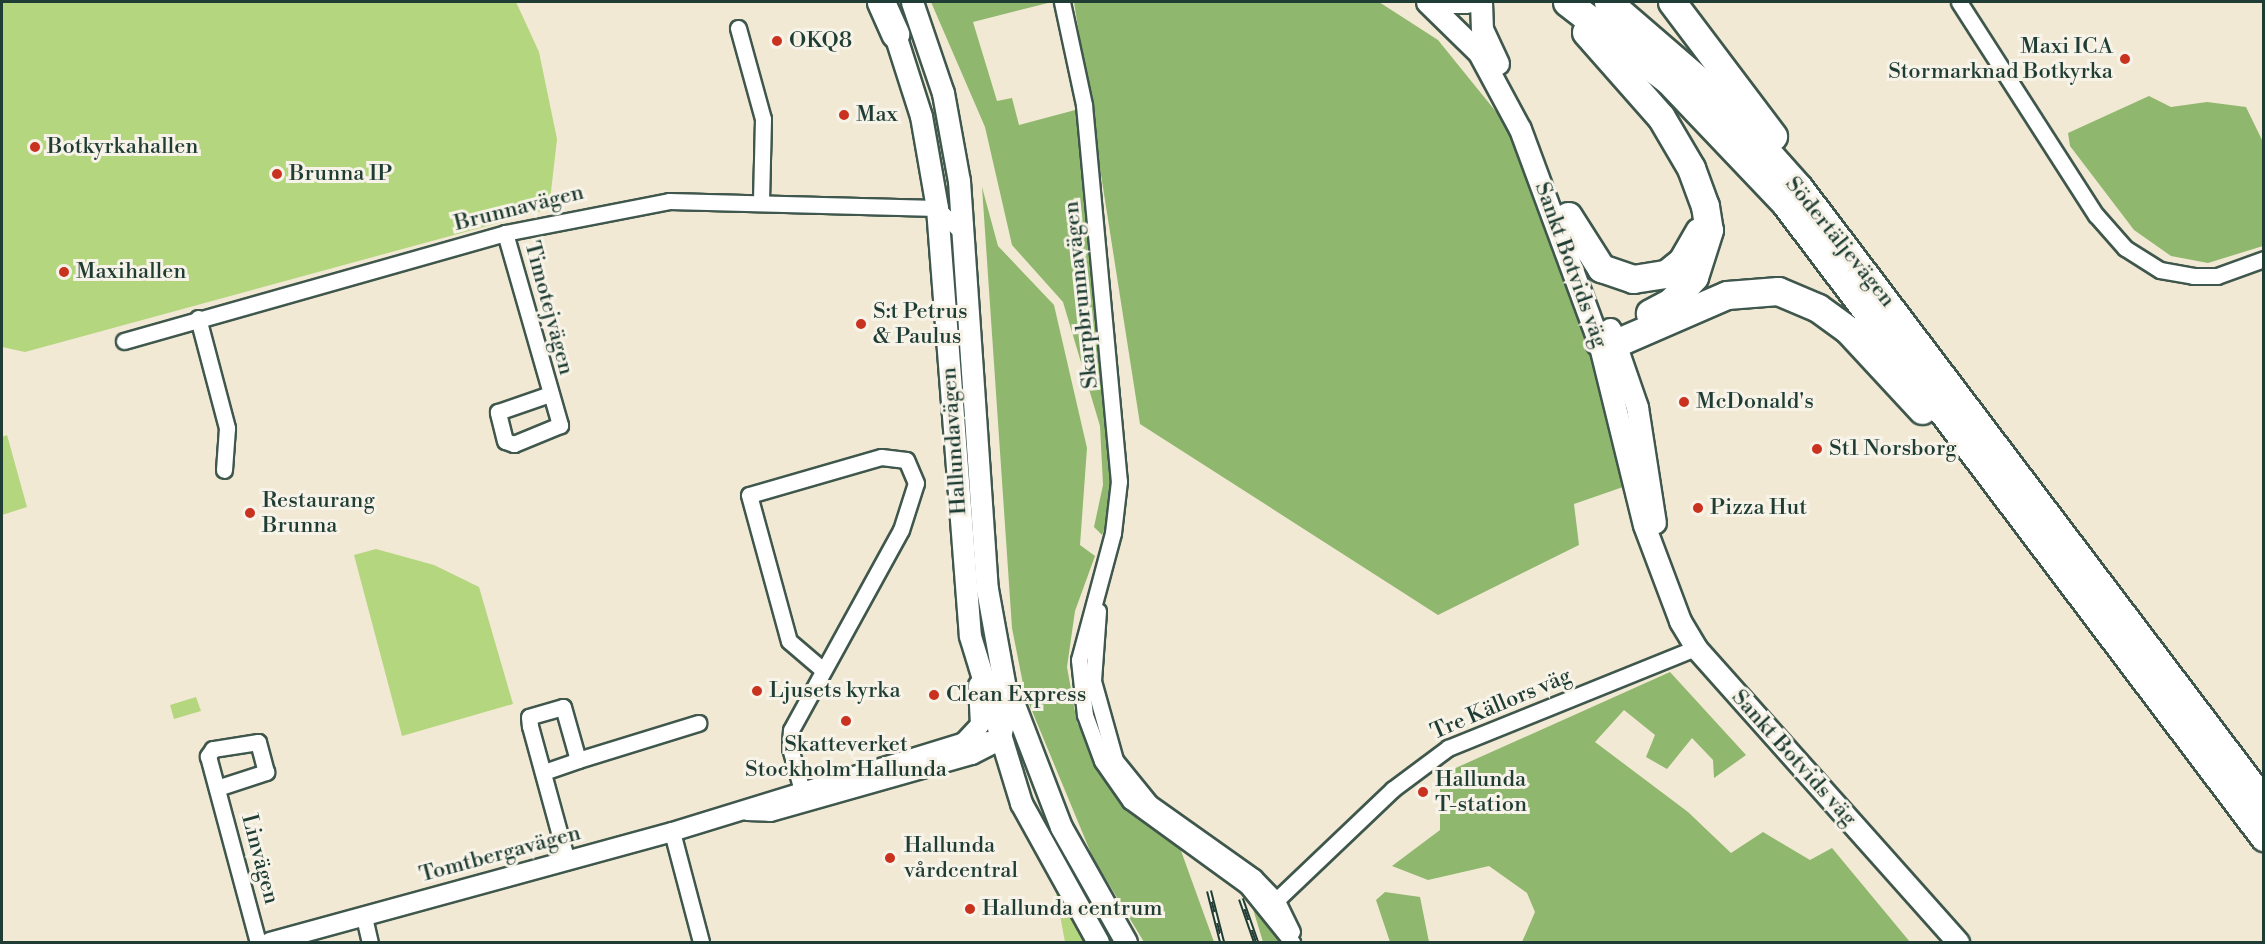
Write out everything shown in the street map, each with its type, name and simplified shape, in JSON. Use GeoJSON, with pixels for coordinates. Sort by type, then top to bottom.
{"type":"FeatureCollection","features":[{"type":"Feature","properties":{"kind":"highway"},"geometry":{"type":"LineString","coordinates":[[883,2],[895,34]]}},
{"type":"Feature","properties":{"kind":"highway"},"geometry":{"type":"LineString","coordinates":[[1555,2],[1661,117],[1691,168],[1705,206],[1709,230],[1694,278],[1671,302],[1609,338]]}},
{"type":"Feature","properties":{"kind":"highway"},"geometry":{"type":"LineString","coordinates":[[1567,2],[1668,80],[1785,203],[2264,802]]}},
{"type":"Feature","properties":{"kind":"highway","name":"Södertäljevägen"},"geometry":{"type":"LineString","coordinates":[[1608,2],[1716,96],[1883,295],[2033,514]]}},
{"type":"Feature","properties":{"kind":"highway"},"geometry":{"type":"LineString","coordinates":[[1672,2],[1838,221],[1883,295]]}},
{"type":"Feature","properties":{"kind":"highway"},"geometry":{"type":"LineString","coordinates":[[1568,216],[1601,268],[1616,276],[1649,279],[1682,261],[1705,206]]}},
{"type":"Feature","properties":{"kind":"highway"},"geometry":{"type":"LineString","coordinates":[[1609,338],[1746,290],[1792,296],[1848,330],[2033,514],[2264,837]]}},
{"type":"Feature","properties":{"kind":"main road"},"geometry":{"type":"LineString","coordinates":[[1428,2],[1467,2]]}},
{"type":"Feature","properties":{"kind":"main road","name":"Sankt Botvids väg"},"geometry":{"type":"LineString","coordinates":[[1428,2],[1479,53],[1508,102],[1609,338]]}},
{"type":"Feature","properties":{"kind":"main road","name":"Sankt Botvids väg"},"geometry":{"type":"LineString","coordinates":[[1481,2],[1485,41],[1526,115],[1568,216],[1609,338],[1657,556],[1670,599],[1696,648],[1958,942]]}},
{"type":"Feature","properties":{"kind":"main road","name":"Hallundavägen"},"geometry":{"type":"LineString","coordinates":[[915,7],[942,93],[959,181],[965,239],[987,589],[1009,718],[999,741]]}},
{"type":"Feature","properties":{"kind":"main road","name":"Hallundavägen"},"geometry":{"type":"LineString","coordinates":[[895,34],[921,116],[937,208],[970,636],[999,741],[1021,803],[1098,942]]}},
{"type":"Feature","properties":{"kind":"main road","name":"Hallundavägen"},"geometry":{"type":"LineString","coordinates":[[1003,673],[1044,788],[1091,887]]}},
{"type":"Feature","properties":{"kind":"main road","name":"Hallundavägen"},"geometry":{"type":"LineString","coordinates":[[999,741],[1013,749],[1050,833],[1091,887],[1126,942]]}},
{"type":"Feature","properties":{"kind":"street","name":"Skarpbrunnavägen"},"geometry":{"type":"LineString","coordinates":[[1062,2],[1084,105],[1117,440],[1119,505],[1101,584],[1093,681],[1115,760],[1150,803],[1254,877],[1294,942]]}},
{"type":"Feature","properties":{"kind":"street"},"geometry":{"type":"LineString","coordinates":[[1959,2],[2096,214],[2125,248],[2160,270],[2193,276],[2217,276],[2264,259]]}},
{"type":"Feature","properties":{"kind":"street"},"geometry":{"type":"LineString","coordinates":[[738,28],[762,119],[761,201]]}},
{"type":"Feature","properties":{"kind":"street"},"geometry":{"type":"LineString","coordinates":[[959,181],[937,208],[953,219],[965,239]]}},
{"type":"Feature","properties":{"kind":"street","name":"Brunnavägen"},"geometry":{"type":"LineString","coordinates":[[124,340],[505,233],[669,201],[761,201],[937,208]]}},
{"type":"Feature","properties":{"kind":"street","name":"Timotejvägen"},"geometry":{"type":"LineString","coordinates":[[505,233],[550,394]]}},
{"type":"Feature","properties":{"kind":"street"},"geometry":{"type":"LineString","coordinates":[[198,318],[227,428],[224,470]]}},
{"type":"Feature","properties":{"kind":"street"},"geometry":{"type":"LineString","coordinates":[[803,795],[790,748],[791,729],[902,530],[916,483],[906,460],[881,457],[750,495],[789,641],[823,670]]}},
{"type":"Feature","properties":{"kind":"street"},"geometry":{"type":"LineString","coordinates":[[970,636],[982,714],[968,748],[998,761],[1021,803]]}},
{"type":"Feature","properties":{"kind":"street","name":"Tre Källors väg"},"geometry":{"type":"LineString","coordinates":[[1272,905],[1393,789],[1448,748],[1696,648]]}},
{"type":"Feature","properties":{"kind":"street"},"geometry":{"type":"LineString","coordinates":[[567,861],[529,717],[540,711],[563,707],[578,760]]}},
{"type":"Feature","properties":{"kind":"street"},"geometry":{"type":"LineString","coordinates":[[544,772],[698,723]]}},
{"type":"Feature","properties":{"kind":"street","name":"Tomtbergavägen"},"geometry":{"type":"LineString","coordinates":[[270,942],[999,741]]}},
{"type":"Feature","properties":{"kind":"street","name":"Linvägen"},"geometry":{"type":"LineString","coordinates":[[217,788],[258,942]]}},
{"type":"Feature","properties":{"kind":"street"},"geometry":{"type":"LineString","coordinates":[[672,832],[701,942]]}},
{"type":"Feature","properties":{"kind":"street"},"geometry":{"type":"LineString","coordinates":[[364,917],[370,942]]}},
{"type":"Feature","properties":{"kind":"green space","name":"Brunna IP"},"geometry":{"type":"Polygon","coordinates":[[[2,2],[516,2],[539,52],[557,139],[549,209],[25,352],[2,347],[2,2]]]}},
{"type":"Feature","properties":{"kind":"green space"},"geometry":{"type":"Polygon","coordinates":[[[931,2],[1052,2],[973,22],[997,101],[1012,98],[1019,125],[1079,109],[1115,503],[1102,535],[1094,527],[1103,485],[1100,426],[1063,302],[1012,245],[985,127],[931,2]]]}},
{"type":"Feature","properties":{"kind":"green space"},"geometry":{"type":"Polygon","coordinates":[[[1074,2],[1379,2],[1438,40],[1510,129],[1603,390],[1623,487],[1574,504],[1579,545],[1438,615],[1140,424],[1074,2]]]}},
{"type":"Feature","properties":{"kind":"green space"},"geometry":{"type":"Polygon","coordinates":[[[2149,96],[2171,107],[2207,102],[2246,107],[2263,142],[2263,246],[2208,263],[2171,256],[2134,230],[2070,146],[2068,133],[2149,96]]]}},
{"type":"Feature","properties":{"kind":"green space"},"geometry":{"type":"Polygon","coordinates":[[[982,187],[998,246],[1054,305],[1087,448],[1080,545],[1095,556],[1075,611],[1067,667],[1077,723],[1121,798],[1180,848],[1214,942],[1144,942],[1093,858],[1025,694],[1012,628],[982,187]]]}},
{"type":"Feature","properties":{"kind":"green space"},"geometry":{"type":"Polygon","coordinates":[[[7,435],[27,507],[2,515],[2,437],[7,435]]]}},
{"type":"Feature","properties":{"kind":"green space"},"geometry":{"type":"Polygon","coordinates":[[[376,549],[434,565],[479,587],[513,704],[402,736],[354,555],[376,549]]]}},
{"type":"Feature","properties":{"kind":"green space"},"geometry":{"type":"Polygon","coordinates":[[[1670,672],[1746,755],[1714,778],[1713,760],[1692,738],[1667,769],[1646,757],[1655,735],[1624,710],[1595,742],[1688,812],[1731,853],[1763,832],[1810,860],[1832,848],[1910,942],[1522,942],[1535,912],[1527,893],[1489,866],[1428,880],[1392,866],[1440,830],[1440,775],[1670,672]]]}},
{"type":"Feature","properties":{"kind":"green space"},"geometry":{"type":"Polygon","coordinates":[[[196,697],[201,711],[174,719],[170,705],[196,697]]]}},
{"type":"Feature","properties":{"kind":"green space"},"geometry":{"type":"Polygon","coordinates":[[[1385,892],[1420,897],[1429,942],[1390,942],[1376,900],[1385,892]]]}},
{"type":"Feature","properties":{"kind":"green space"},"geometry":{"type":"Polygon","coordinates":[[[1056,894],[1063,900],[1088,942],[1065,942],[1056,894]]]}},
{"type":"Feature","properties":{"kind":"green space"},"geometry":{"type":"Polygon","coordinates":[[[1250,899],[1284,942],[1263,942],[1250,899]]]}},
{"type":"Feature","properties":{"kind":"railway"},"geometry":{"type":"LineString","coordinates":[[1209,891],[1222,942]]}},
{"type":"Feature","properties":{"kind":"railway"},"geometry":{"type":"LineString","coordinates":[[1241,899],[1256,942]]}},
{"type":"Feature","properties":{"kind":"place","name":"OKQ8"},"geometry":{"type":"Point","coordinates":[777,41]}},
{"type":"Feature","properties":{"kind":"place","name":"Maxi ICA Stormarknad Botkyrka"},"geometry":{"type":"Point","coordinates":[2125,59]}},
{"type":"Feature","properties":{"kind":"place","name":"Max"},"geometry":{"type":"Point","coordinates":[844,115]}},
{"type":"Feature","properties":{"kind":"place","name":"Botkyrkahallen"},"geometry":{"type":"Point","coordinates":[35,147]}},
{"type":"Feature","properties":{"kind":"place","name":"Brunna IP"},"geometry":{"type":"Point","coordinates":[277,174]}},
{"type":"Feature","properties":{"kind":"place","name":"Maxihallen"},"geometry":{"type":"Point","coordinates":[64,272]}},
{"type":"Feature","properties":{"kind":"place","name":"S:t Petrus & Paulus"},"geometry":{"type":"Point","coordinates":[861,324]}},
{"type":"Feature","properties":{"kind":"place","name":"McDonald's"},"geometry":{"type":"Point","coordinates":[1684,402]}},
{"type":"Feature","properties":{"kind":"place","name":"St1 Norsborg"},"geometry":{"type":"Point","coordinates":[1817,449]}},
{"type":"Feature","properties":{"kind":"place","name":"Pizza Hut"},"geometry":{"type":"Point","coordinates":[1698,508]}},
{"type":"Feature","properties":{"kind":"place","name":"Restaurang Brunna"},"geometry":{"type":"Point","coordinates":[250,513]}},
{"type":"Feature","properties":{"kind":"place","name":"Ljusets kyrka"},"geometry":{"type":"Point","coordinates":[757,691]}},
{"type":"Feature","properties":{"kind":"place","name":"Clean Express"},"geometry":{"type":"Point","coordinates":[934,695]}},
{"type":"Feature","properties":{"kind":"place","name":"Skatteverket Stockholm Hallunda"},"geometry":{"type":"Point","coordinates":[846,721]}},
{"type":"Feature","properties":{"kind":"place","name":"Hallunda T-station"},"geometry":{"type":"Point","coordinates":[1423,792]}},
{"type":"Feature","properties":{"kind":"place","name":"Hallunda vårdcentral"},"geometry":{"type":"Point","coordinates":[890,858]}},
{"type":"Feature","properties":{"kind":"place","name":"Hallunda centrum"},"geometry":{"type":"Point","coordinates":[970,909]}}]}
